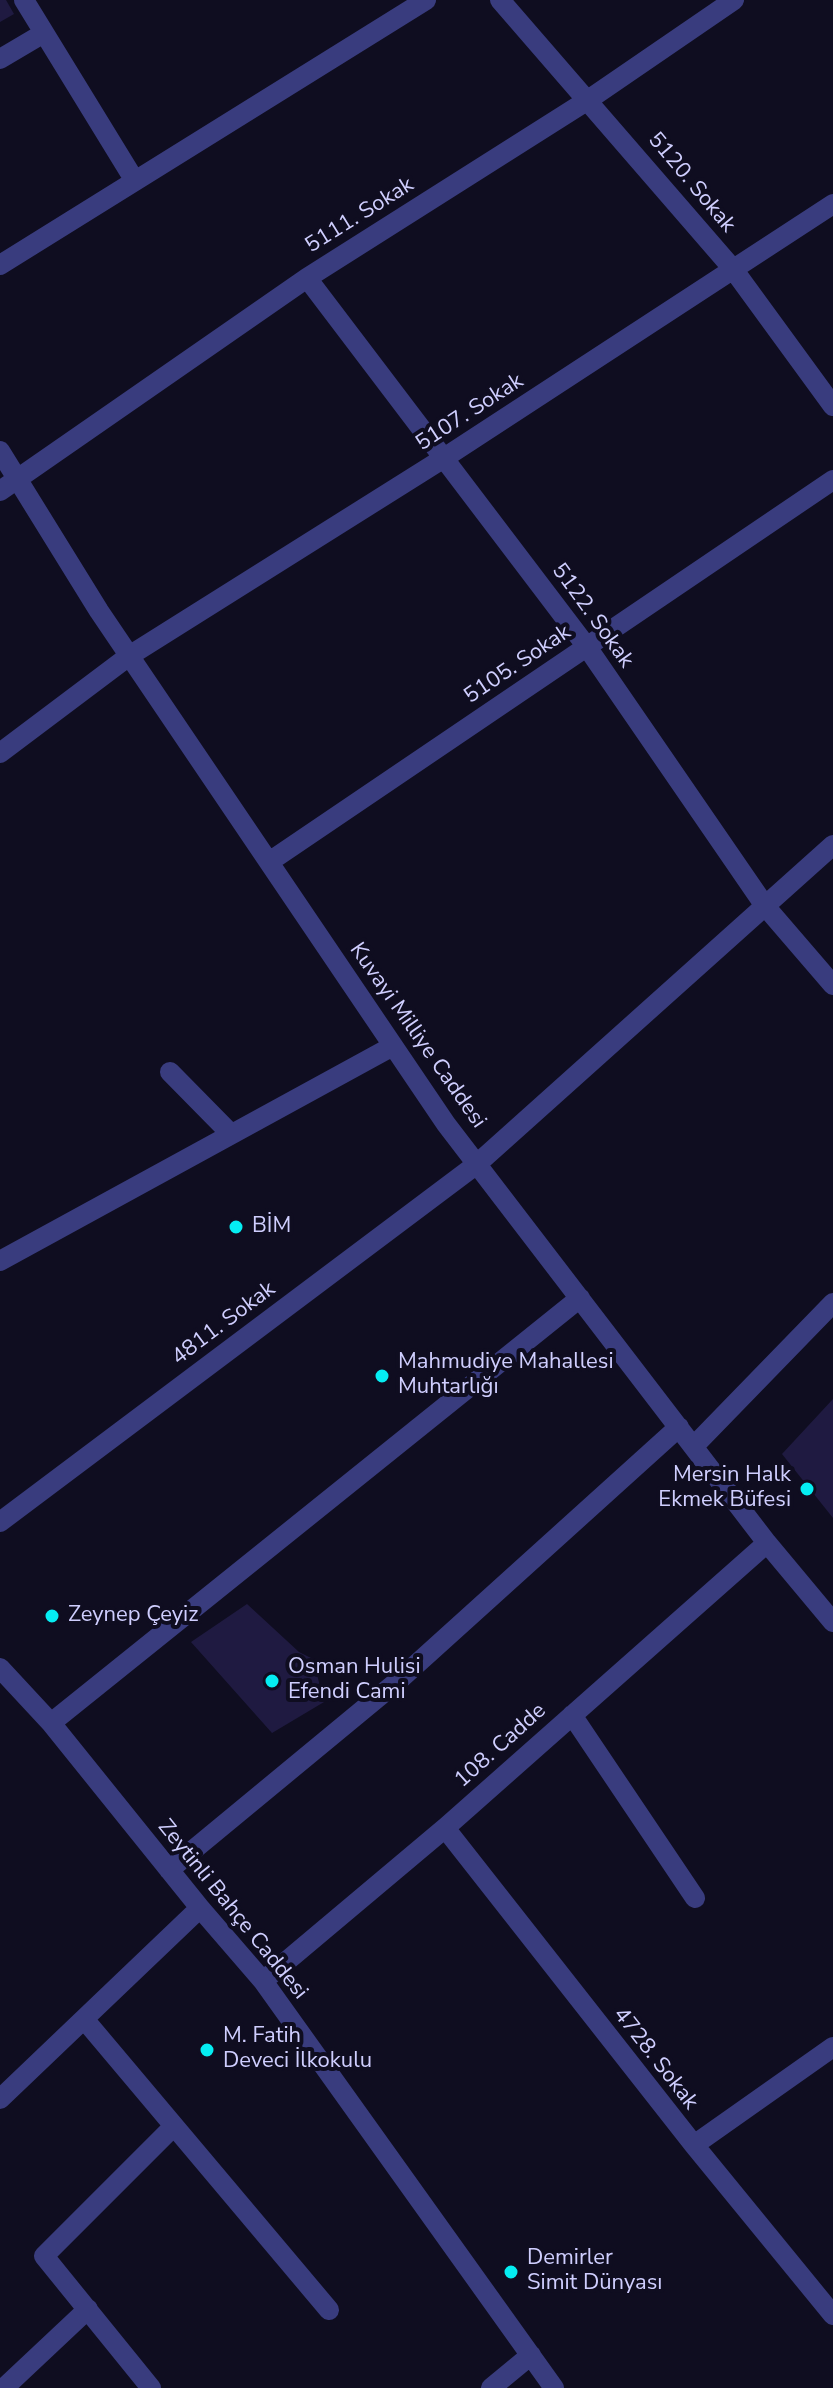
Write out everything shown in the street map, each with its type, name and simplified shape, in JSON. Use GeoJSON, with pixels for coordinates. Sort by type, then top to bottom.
{"type":"FeatureCollection","features":[{"type":"Feature","properties":{"kind":"street"},"geometry":{"type":"LineString","coordinates":[[24,0],[135,181]]}},
{"type":"Feature","properties":{"kind":"street"},"geometry":{"type":"LineString","coordinates":[[0,265],[426,0]]}},
{"type":"Feature","properties":{"kind":"street","name":"5120. Sokak"},"geometry":{"type":"LineString","coordinates":[[500,0],[733,269],[833,406]]}},
{"type":"Feature","properties":{"kind":"street","name":"5111. Sokak"},"geometry":{"type":"LineString","coordinates":[[8,485],[307,278],[588,100],[734,0]]}},
{"type":"Feature","properties":{"kind":"street"},"geometry":{"type":"LineString","coordinates":[[0,59],[44,33]]}},
{"type":"Feature","properties":{"kind":"street","name":"5107. Sokak"},"geometry":{"type":"LineString","coordinates":[[0,753],[129,656],[444,458],[833,204]]}},
{"type":"Feature","properties":{"kind":"street","name":"5122. Sokak"},"geometry":{"type":"LineString","coordinates":[[307,278],[587,647],[765,906],[833,985]]}},
{"type":"Feature","properties":{"kind":"street","name":"Kuvayi Milliye Caddesi"},"geometry":{"type":"LineString","coordinates":[[0,451],[8,485],[129,656],[446,1124],[767,1543],[833,1622]]}},
{"type":"Feature","properties":{"kind":"street","name":"5105. Sokak"},"geometry":{"type":"LineString","coordinates":[[269,862],[833,480]]}},
{"type":"Feature","properties":{"kind":"street","name":"4811. Sokak"},"geometry":{"type":"LineString","coordinates":[[0,1522],[477,1164],[833,845]]}},
{"type":"Feature","properties":{"kind":"street"},"geometry":{"type":"LineString","coordinates":[[0,1261],[393,1046]]}},
{"type":"Feature","properties":{"kind":"street"},"geometry":{"type":"LineString","coordinates":[[170,1072],[231,1134]]}},
{"type":"Feature","properties":{"kind":"street"},"geometry":{"type":"LineString","coordinates":[[51,1723],[580,1298]]}},
{"type":"Feature","properties":{"kind":"street"},"geometry":{"type":"LineString","coordinates":[[694,1446],[833,1303]]}},
{"type":"Feature","properties":{"kind":"street"},"geometry":{"type":"LineString","coordinates":[[169,1870],[399,1680],[679,1427]]}},
{"type":"Feature","properties":{"kind":"street","name":"108. Cadde"},"geometry":{"type":"LineString","coordinates":[[263,1981],[445,1828],[767,1543]]}},
{"type":"Feature","properties":{"kind":"street","name":"Zeytinli Bahçe Caddesi"},"geometry":{"type":"LineString","coordinates":[[0,1668],[51,1723],[263,1981],[554,2388]]}},
{"type":"Feature","properties":{"kind":"street"},"geometry":{"type":"LineString","coordinates":[[572,1715],[695,1898]]}},
{"type":"Feature","properties":{"kind":"street","name":"4728. Sokak"},"geometry":{"type":"LineString","coordinates":[[445,1828],[694,2145],[833,2315]]}},
{"type":"Feature","properties":{"kind":"street"},"geometry":{"type":"LineString","coordinates":[[0,2099],[200,1908]]}},
{"type":"Feature","properties":{"kind":"street"},"geometry":{"type":"LineString","coordinates":[[84,2019],[329,2310]]}},
{"type":"Feature","properties":{"kind":"street"},"geometry":{"type":"LineString","coordinates":[[694,2145],[833,2047]]}},
{"type":"Feature","properties":{"kind":"street"},"geometry":{"type":"LineString","coordinates":[[151,2388],[44,2256],[174,2126]]}},
{"type":"Feature","properties":{"kind":"street"},"geometry":{"type":"LineString","coordinates":[[4,2388],[88,2309]]}},
{"type":"Feature","properties":{"kind":"street"},"geometry":{"type":"LineString","coordinates":[[491,2388],[531,2355]]}},
{"type":"Feature","properties":{"kind":"building"},"geometry":{"type":"Polygon","coordinates":[[[0,0],[6,0],[14,14],[0,22],[0,0]]]}},
{"type":"Feature","properties":{"kind":"building"},"geometry":{"type":"Polygon","coordinates":[[[833,1399],[833,1518],[782,1454],[833,1399]]]}},
{"type":"Feature","properties":{"kind":"building","name":"Osman Hulisi Efendi Cami"},"geometry":{"type":"Polygon","coordinates":[[[247,1604],[299,1652],[313,1659],[324,1702],[272,1733],[191,1642],[247,1604]]]}},
{"type":"Feature","properties":{"kind":"place","name":"BİM"},"geometry":{"type":"Point","coordinates":[236,1227]}},
{"type":"Feature","properties":{"kind":"place","name":"Mahmudiye Mahallesi Muhtarlığı"},"geometry":{"type":"Point","coordinates":[382,1376]}},
{"type":"Feature","properties":{"kind":"place","name":"Mersin Halk Ekmek Büfesi"},"geometry":{"type":"Point","coordinates":[807,1489]}},
{"type":"Feature","properties":{"kind":"place","name":"Zeynep Çeyiz"},"geometry":{"type":"Point","coordinates":[52,1616]}},
{"type":"Feature","properties":{"kind":"place","name":"Osman Hulisi Efendi Cami"},"geometry":{"type":"Point","coordinates":[272,1681]}},
{"type":"Feature","properties":{"kind":"place","name":"M. Fatih Deveci İlkokulu"},"geometry":{"type":"Point","coordinates":[207,2050]}},
{"type":"Feature","properties":{"kind":"place","name":"Demirler Simit Dünyası"},"geometry":{"type":"Point","coordinates":[511,2272]}}]}
